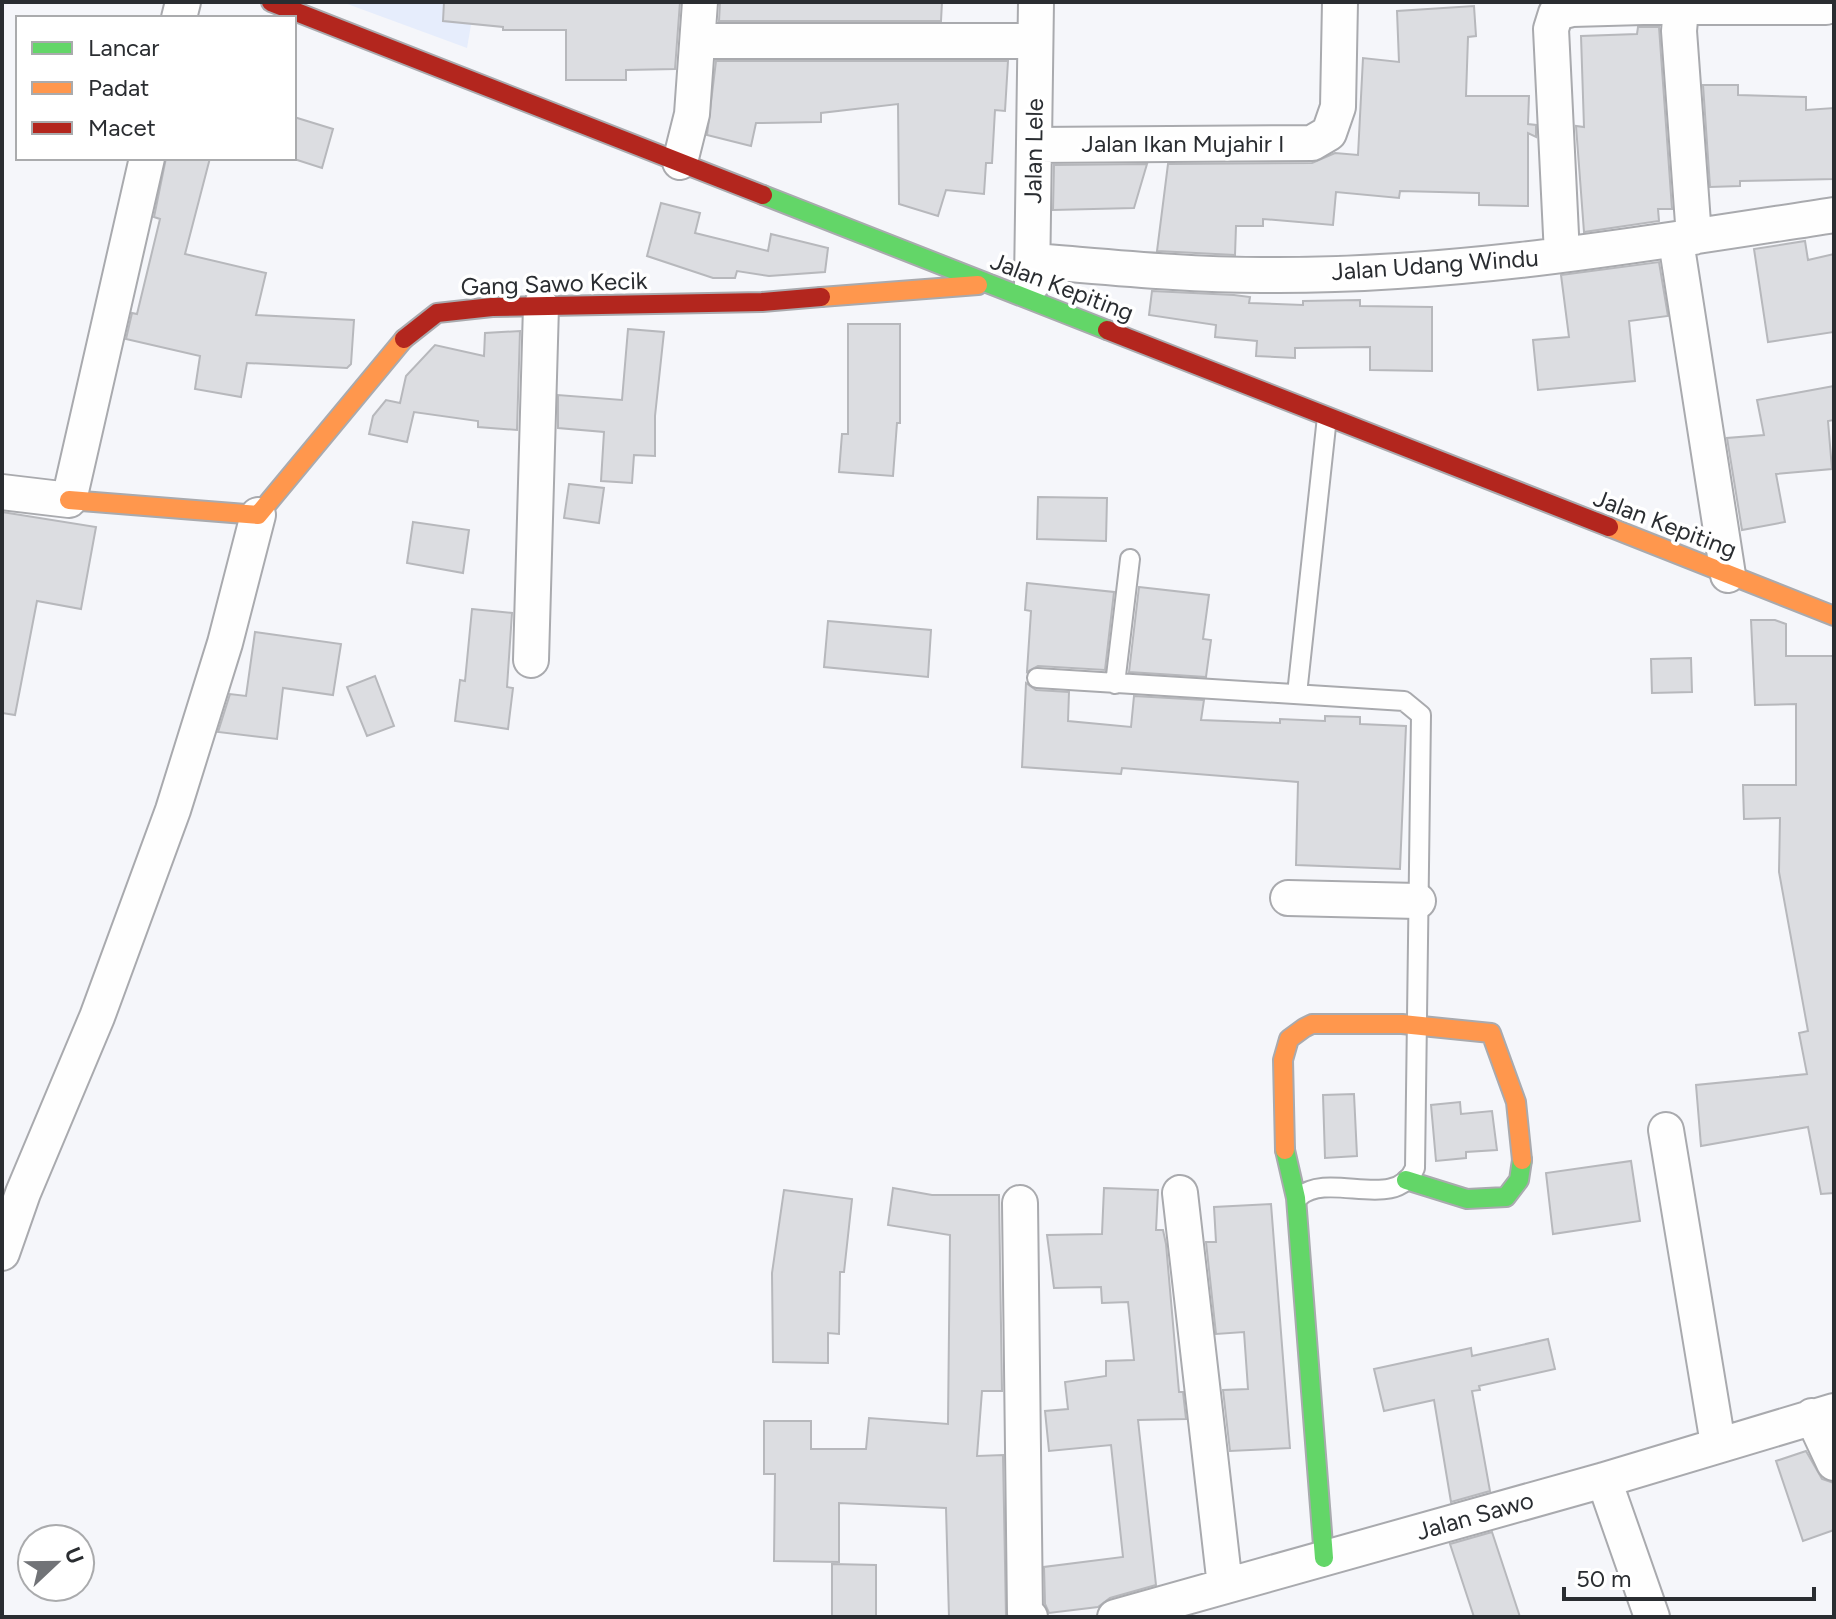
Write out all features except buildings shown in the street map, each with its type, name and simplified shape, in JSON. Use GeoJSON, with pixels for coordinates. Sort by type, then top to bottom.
{"type":"FeatureCollection","features":[{"type":"Feature","properties":{"kind":"street","name":"Jalan Kepiting"},"geometry":{"type":"LineString","coordinates":[[271,2],[1834,616]]}},
{"type":"Feature","properties":{"kind":"street"},"geometry":{"type":"LineString","coordinates":[[680,162],[692,114],[700,2]]}},
{"type":"Feature","properties":{"kind":"street","name":"Jalan Lele"},"geometry":{"type":"LineString","coordinates":[[1032,301],[1036,2]]}},
{"type":"Feature","properties":{"kind":"street","name":"Jalan Ikan Mujahir I"},"geometry":{"type":"LineString","coordinates":[[1034,145],[1312,143],[1329,133],[1338,107],[1340,2]]}},
{"type":"Feature","properties":{"kind":"street"},"geometry":{"type":"LineString","coordinates":[[1562,255],[1551,29],[1556,13],[1586,9],[1826,7]]}},
{"type":"Feature","properties":{"kind":"street"},"geometry":{"type":"LineString","coordinates":[[1681,8],[1685,239],[1728,575]]}},
{"type":"Feature","properties":{"kind":"street"},"geometry":{"type":"LineString","coordinates":[[699,41],[1035,41]]}},
{"type":"Feature","properties":{"kind":"street"},"geometry":{"type":"LineString","coordinates":[[69,500],[147,160]]}},
{"type":"Feature","properties":{"kind":"street","name":"Jalan Udang Windu"},"geometry":{"type":"LineString","coordinates":[[1033,261],[1140,271],[1264,276],[1479,266],[1685,239],[1834,215]]}},
{"type":"Feature","properties":{"kind":"street","name":"Gang Sawo Kecik"},"geometry":{"type":"LineString","coordinates":[[258,515],[422,320],[437,313],[541,306],[762,302],[989,284]]}},
{"type":"Feature","properties":{"kind":"street"},"geometry":{"type":"LineString","coordinates":[[531,660],[541,306]]}},
{"type":"Feature","properties":{"kind":"street"},"geometry":{"type":"LineString","coordinates":[[2,492],[258,515],[225,643],[173,810],[97,1017],[23,1193],[2,1253]]}},
{"type":"Feature","properties":{"kind":"street"},"geometry":{"type":"LineString","coordinates":[[1288,898],[1418,901]]}},
{"type":"Feature","properties":{"kind":"street"},"geometry":{"type":"LineString","coordinates":[[1324,1558],[1295,1211],[1299,1197],[1287,1164],[1283,1099],[1285,1047],[1297,1031],[1312,1024],[1415,1025],[1463,1027],[1491,1033],[1505,1057],[1520,1135],[1520,1179],[1506,1197],[1485,1201],[1458,1200],[1406,1180]]}},
{"type":"Feature","properties":{"kind":"street"},"geometry":{"type":"LineString","coordinates":[[1666,1130],[1718,1444]]}},
{"type":"Feature","properties":{"kind":"street"},"geometry":{"type":"LineString","coordinates":[[1180,1193],[1225,1586]]}},
{"type":"Feature","properties":{"kind":"street"},"geometry":{"type":"LineString","coordinates":[[1020,1203],[1027,1615]]}},
{"type":"Feature","properties":{"kind":"street"},"geometry":{"type":"LineString","coordinates":[[1823,1413],[1834,1463]]}},
{"type":"Feature","properties":{"kind":"street","name":"Jalan Sawo"},"geometry":{"type":"LineString","coordinates":[[1115,1617],[1604,1480],[1823,1413]]}},
{"type":"Feature","properties":{"kind":"street"},"geometry":{"type":"LineString","coordinates":[[1604,1480],[1652,1617]]}},
{"type":"Feature","properties":{"kind":"lane"},"geometry":{"type":"LineString","coordinates":[[1297,694],[1327,417]]}},
{"type":"Feature","properties":{"kind":"lane"},"geometry":{"type":"LineString","coordinates":[[1115,684],[1130,559]]}},
{"type":"Feature","properties":{"kind":"lane"},"geometry":{"type":"LineString","coordinates":[[1037,678],[1404,701],[1418,709],[1423,722],[1415,1025],[1415,1168],[1406,1180],[1391,1188],[1316,1190],[1299,1197]]}},
{"type":"Feature","properties":{"kind":"shaded area"},"geometry":{"type":"Polygon","coordinates":[[[342,2],[475,2],[467,48],[342,2]]]}},
{"type":"Feature","properties":{"kind":"traffic: fast"},"geometry":{"type":"LineString","coordinates":[[763,195],[1107,330]]}},
{"type":"Feature","properties":{"kind":"traffic: fast"},"geometry":{"type":"LineString","coordinates":[[1285,1150],[1296,1198],[1324,1558]]}},
{"type":"Feature","properties":{"kind":"traffic: fast"},"geometry":{"type":"LineString","coordinates":[[1406,1180],[1467,1199],[1506,1197],[1519,1180],[1522,1160]]}},
{"type":"Feature","properties":{"kind":"traffic: slow"},"geometry":{"type":"LineString","coordinates":[[821,297],[978,285]]}},
{"type":"Feature","properties":{"kind":"traffic: slow"},"geometry":{"type":"LineString","coordinates":[[69,500],[258,515],[404,339]]}},
{"type":"Feature","properties":{"kind":"traffic: slow"},"geometry":{"type":"LineString","coordinates":[[1609,527],[1834,616]]}},
{"type":"Feature","properties":{"kind":"traffic: slow"},"geometry":{"type":"LineString","coordinates":[[1285,1150],[1283,1060],[1289,1039],[1312,1024],[1402,1024],[1491,1033],[1516,1102],[1522,1160]]}},
{"type":"Feature","properties":{"kind":"traffic: jam"},"geometry":{"type":"LineString","coordinates":[[271,2],[763,195]]}},
{"type":"Feature","properties":{"kind":"traffic: jam"},"geometry":{"type":"LineString","coordinates":[[404,339],[437,313],[492,307],[762,302],[821,297]]}},
{"type":"Feature","properties":{"kind":"traffic: jam"},"geometry":{"type":"LineString","coordinates":[[1107,330],[1609,527]]}}]}
